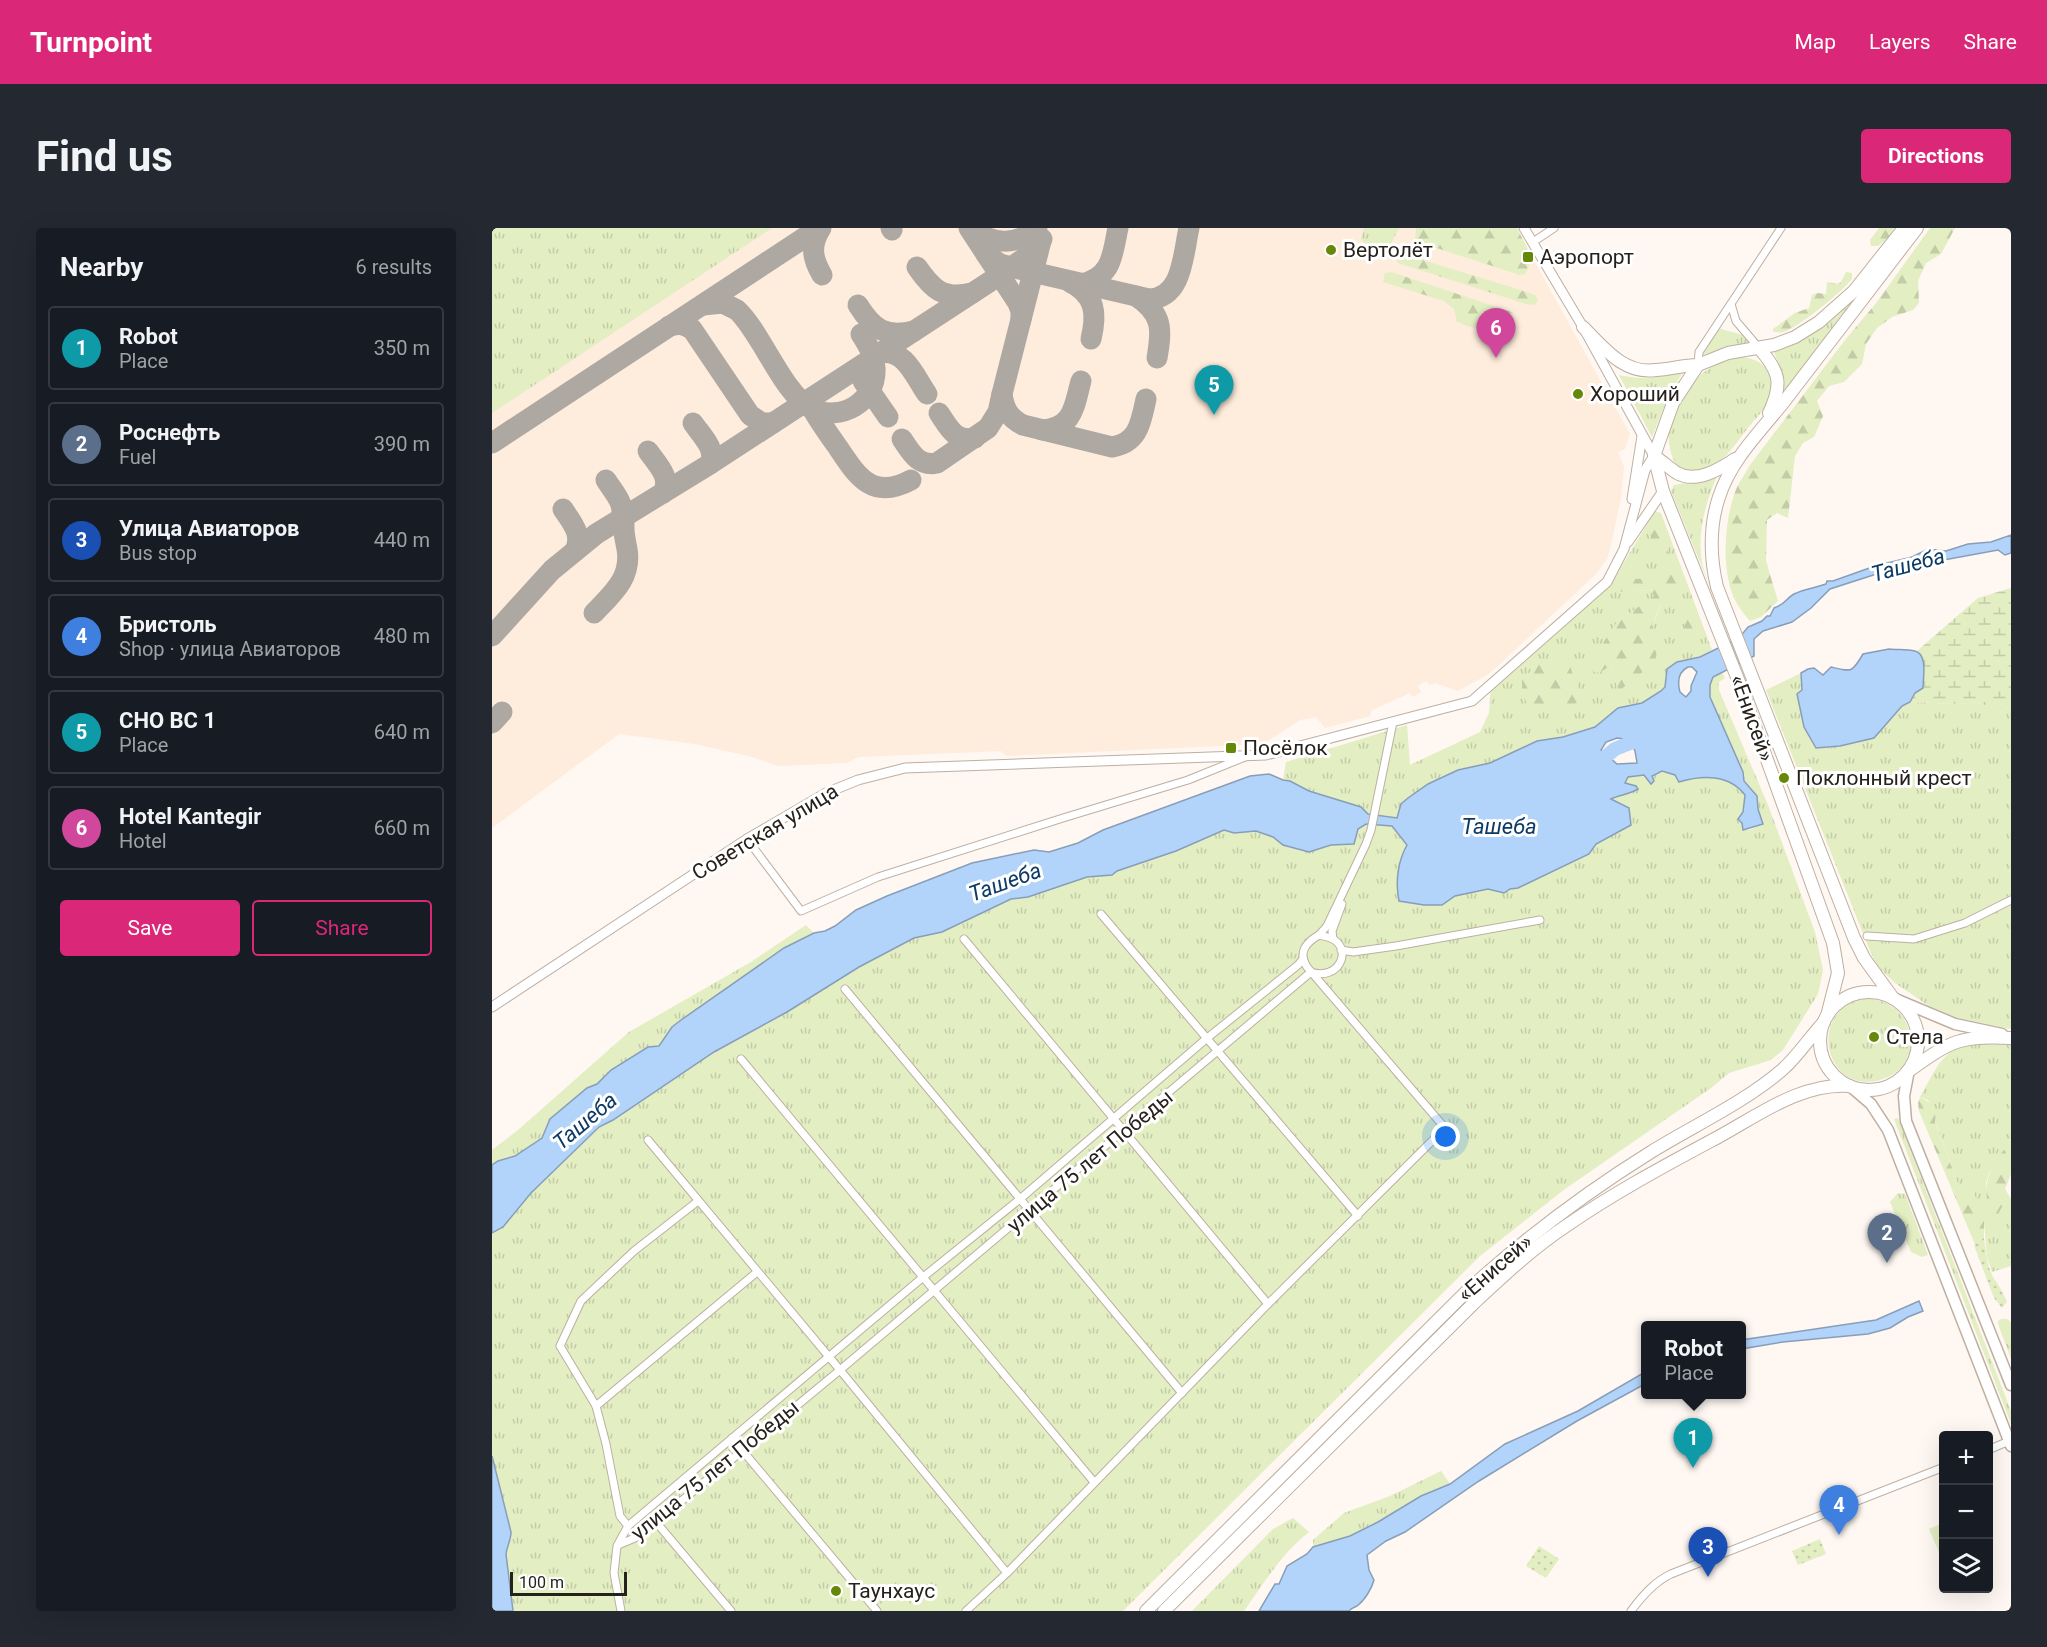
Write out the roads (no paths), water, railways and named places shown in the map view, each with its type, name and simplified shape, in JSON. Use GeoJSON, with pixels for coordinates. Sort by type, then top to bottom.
{"type":"FeatureCollection","features":[{"type":"Feature","properties":{"kind":"highway"},"geometry":{"type":"LineString","coordinates":[[1583,327],[1613,357],[1630,367],[1648,371],[1682,365],[1698,365],[1728,353],[1774,345],[1819,322],[1854,291],[1904,228]]}},
{"type":"Feature","properties":{"kind":"highway","name":"«Енисей»"},"geometry":{"type":"LineString","coordinates":[[1164,1611],[1475,1302],[1515,1266],[1565,1227],[1667,1165],[1797,1094],[1823,1086],[1850,1086],[1868,1090],[1885,1088],[1899,1080],[1909,1070],[1917,1050],[1917,1032],[1909,1013],[1893,998],[1864,958],[1854,938],[1717,587],[1712,565],[1712,529],[1719,495],[1739,457],[1917,228]]}},
{"type":"Feature","properties":{"kind":"highway","name":"«Енисей»"},"geometry":{"type":"LineString","coordinates":[[1759,348],[1776,371],[1778,386],[1773,405],[1760,430]]}},
{"type":"Feature","properties":{"kind":"highway"},"geometry":{"type":"LineString","coordinates":[[1654,456],[1673,403],[1698,365]]}},
{"type":"Feature","properties":{"kind":"highway","name":"«Енисей»"},"geometry":{"type":"LineString","coordinates":[[1654,456],[1677,473],[1688,477],[1716,471],[1739,457]]}},
{"type":"Feature","properties":{"kind":"highway","name":"«Енисей»"},"geometry":{"type":"LineString","coordinates":[[1654,456],[1663,491],[1740,682],[1833,943],[1838,973],[1820,1045],[1824,1060],[1833,1074],[1850,1086]]}},
{"type":"Feature","properties":{"kind":"highway","name":"«Енисей»"},"geometry":{"type":"LineString","coordinates":[[1146,1611],[1457,1300],[1505,1256],[1557,1216],[1650,1153],[1759,1087],[1782,1070],[1837,1004],[1858,993],[1876,993],[1893,998]]}},
{"type":"Feature","properties":{"kind":"highway"},"geometry":{"type":"LineString","coordinates":[[1909,1070],[1952,1042],[1973,1037],[2011,1037]]}},
{"type":"Feature","properties":{"kind":"main road"},"geometry":{"type":"LineString","coordinates":[[1893,998],[1955,1024],[2011,1037]]}},
{"type":"Feature","properties":{"kind":"main road"},"geometry":{"type":"LineString","coordinates":[[1909,1070],[1904,1096],[1906,1121],[2011,1385]]}},
{"type":"Feature","properties":{"kind":"main road"},"geometry":{"type":"LineString","coordinates":[[1850,1086],[1871,1104],[1888,1130],[2010,1444]]}},
{"type":"Feature","properties":{"kind":"street"},"geometry":{"type":"LineString","coordinates":[[1524,228],[1583,327],[1654,456],[1645,470],[1624,549]]}},
{"type":"Feature","properties":{"kind":"street"},"geometry":{"type":"LineString","coordinates":[[1533,242],[1554,228]]}},
{"type":"Feature","properties":{"kind":"street"},"geometry":{"type":"LineString","coordinates":[[1698,365],[1699,352],[1781,228]]}},
{"type":"Feature","properties":{"kind":"street"},"geometry":{"type":"LineString","coordinates":[[1731,304],[1736,321],[1759,348]]}},
{"type":"Feature","properties":{"kind":"street"},"geometry":{"type":"LineString","coordinates":[[1624,549],[1642,436]]}},
{"type":"Feature","properties":{"kind":"street"},"geometry":{"type":"LineString","coordinates":[[1624,549],[1663,491]]}},
{"type":"Feature","properties":{"kind":"street","name":"Советская улица"},"geometry":{"type":"LineString","coordinates":[[492,1007],[747,839],[826,793],[858,780],[905,768],[1247,756],[1286,751],[1472,701],[1607,582],[1624,549]]}},
{"type":"Feature","properties":{"kind":"street"},"geometry":{"type":"LineString","coordinates":[[1333,939],[1335,923],[1371,830],[1393,722]]}},
{"type":"Feature","properties":{"kind":"street"},"geometry":{"type":"LineString","coordinates":[[747,839],[801,911],[878,877],[1188,780],[1247,756]]}},
{"type":"Feature","properties":{"kind":"street"},"geometry":{"type":"LineString","coordinates":[[966,1611],[1445,1128],[1311,972],[1303,959],[1306,945],[1327,926],[1366,844]]}},
{"type":"Feature","properties":{"kind":"street"},"geometry":{"type":"LineString","coordinates":[[1867,936],[1914,939],[1965,923],[2011,900]]}},
{"type":"Feature","properties":{"kind":"street"},"geometry":{"type":"LineString","coordinates":[[1101,914],[1358,1216]]}},
{"type":"Feature","properties":{"kind":"street"},"geometry":{"type":"LineString","coordinates":[[1341,950],[1353,952],[1396,946],[1540,920]]}},
{"type":"Feature","properties":{"kind":"street"},"geometry":{"type":"LineString","coordinates":[[1311,972],[1325,975],[1336,969],[1341,956],[1341,950],[1333,939],[1319,935]]}},
{"type":"Feature","properties":{"kind":"street"},"geometry":{"type":"LineString","coordinates":[[963,939],[1268,1304]]}},
{"type":"Feature","properties":{"kind":"street","name":"улица 75 лет Победы"},"geometry":{"type":"LineString","coordinates":[[617,1546],[628,1526],[1303,959]]}},
{"type":"Feature","properties":{"kind":"street","name":"улица 75 лет Победы"},"geometry":{"type":"LineString","coordinates":[[617,1546],[637,1537],[840,1370],[1218,1053],[1311,972]]}},
{"type":"Feature","properties":{"kind":"street"},"geometry":{"type":"LineString","coordinates":[[845,989],[1182,1393]]}},
{"type":"Feature","properties":{"kind":"street"},"geometry":{"type":"LineString","coordinates":[[741,1059],[1094,1482]]}},
{"type":"Feature","properties":{"kind":"street"},"geometry":{"type":"LineString","coordinates":[[648,1140],[1006,1573]]}},
{"type":"Feature","properties":{"kind":"street"},"geometry":{"type":"LineString","coordinates":[[628,1526],[620,1516],[596,1406],[560,1346],[581,1301],[634,1251],[698,1201]]}},
{"type":"Feature","properties":{"kind":"street"},"geometry":{"type":"LineString","coordinates":[[596,1406],[756,1272]]}},
{"type":"Feature","properties":{"kind":"street"},"geometry":{"type":"LineString","coordinates":[[732,1438],[877,1611]]}},
{"type":"Feature","properties":{"kind":"street"},"geometry":{"type":"LineString","coordinates":[[1993,1449],[2010,1444]]}},
{"type":"Feature","properties":{"kind":"street"},"geometry":{"type":"LineString","coordinates":[[1631,1611],[1644,1593],[1662,1578],[1939,1469]]}},
{"type":"Feature","properties":{"kind":"street"},"geometry":{"type":"LineString","coordinates":[[681,1481],[690,1493]]}},
{"type":"Feature","properties":{"kind":"street"},"geometry":{"type":"LineString","coordinates":[[656,1522],[730,1611]]}},
{"type":"Feature","properties":{"kind":"street"},"geometry":{"type":"LineString","coordinates":[[617,1546],[614,1573],[621,1611]]}},
{"type":"Feature","properties":{"kind":"water","name":"Ташеба"},"geometry":{"type":"Polygon","coordinates":[[[2011,535],[2011,553],[2005,555],[1998,550],[1889,570],[1830,589],[1811,608],[1792,622],[1763,631],[1754,639],[1754,656],[1713,677],[1710,697],[1743,772],[1744,781],[1757,796],[1763,824],[1743,830],[1742,823],[1738,819],[1743,812],[1745,795],[1739,788],[1723,780],[1697,778],[1679,782],[1675,775],[1662,771],[1652,776],[1654,781],[1651,784],[1644,775],[1628,777],[1625,783],[1636,786],[1638,789],[1611,799],[1629,808],[1631,825],[1596,844],[1589,854],[1504,893],[1488,889],[1455,896],[1442,905],[1399,901],[1398,872],[1407,845],[1392,826],[1366,824],[1358,829],[1354,844],[1331,845],[1309,852],[1283,845],[1273,837],[1256,831],[1234,833],[1224,830],[1176,851],[1117,871],[1112,875],[1087,877],[1028,897],[1011,899],[942,932],[914,938],[859,967],[787,1012],[714,1052],[599,1127],[531,1193],[503,1227],[492,1233],[492,1165],[515,1156],[542,1138],[550,1119],[587,1088],[597,1084],[611,1070],[648,1047],[659,1046],[672,1027],[681,1020],[784,948],[814,933],[835,926],[856,910],[972,863],[1034,850],[1049,852],[1078,843],[1103,830],[1250,776],[1269,774],[1309,791],[1361,807],[1368,814],[1397,818],[1401,804],[1428,784],[1458,770],[1490,763],[1537,741],[1563,737],[1595,727],[1618,708],[1642,703],[1665,687],[1667,669],[1677,662],[1700,657],[1739,638],[1748,627],[1770,616],[1774,608],[1794,594],[1826,584],[1827,581],[1912,557],[1928,549],[1946,551],[1968,544],[1991,542],[2011,535]],[[1688,667],[1680,674],[1679,681],[1680,692],[1686,697],[1691,691],[1697,672],[1692,667],[1688,667]],[[1617,738],[1606,742],[1601,750],[1617,764],[1637,763],[1630,740],[1617,738]]]}},
{"type":"Feature","properties":{"kind":"water"},"geometry":{"type":"Polygon","coordinates":[[[1889,649],[1912,650],[1919,653],[1924,667],[1923,688],[1915,693],[1910,702],[1902,706],[1874,738],[1840,746],[1816,748],[1804,727],[1797,694],[1802,690],[1801,673],[1814,668],[1823,675],[1831,667],[1851,670],[1863,654],[1889,649]]]}},
{"type":"Feature","properties":{"kind":"water"},"geometry":{"type":"Polygon","coordinates":[[[1919,1301],[1923,1311],[1890,1328],[1868,1334],[1783,1342],[1746,1348],[1746,1339],[1876,1320],[1919,1301]]]}},
{"type":"Feature","properties":{"kind":"water"},"geometry":{"type":"Polygon","coordinates":[[[1641,1374],[1641,1386],[1577,1421],[1479,1481],[1367,1555],[1369,1570],[1374,1580],[1363,1601],[1349,1611],[1259,1611],[1275,1584],[1279,1584],[1287,1566],[1307,1554],[1313,1547],[1350,1536],[1378,1522],[1421,1496],[1450,1484],[1505,1444],[1578,1411],[1641,1374]]]}},
{"type":"Feature","properties":{"kind":"water"},"geometry":{"type":"Polygon","coordinates":[[[492,1456],[511,1532],[506,1554],[513,1611],[492,1611],[492,1456]]]}},
{"type":"Feature","properties":{"kind":"waterway","name":"Ташеба"},"geometry":{"type":"LineString","coordinates":[[1592,768],[1615,749],[1648,736]]}},
{"type":"Feature","properties":{"kind":"place","name":"Вертолёт"},"geometry":{"type":"Point","coordinates":[1331,250]}},
{"type":"Feature","properties":{"kind":"place","name":"Аэропорт"},"geometry":{"type":"Point","coordinates":[1528,257]}},
{"type":"Feature","properties":{"kind":"place","name":"Hotel Kantegir"},"geometry":{"type":"Point","coordinates":[1496,358]}},
{"type":"Feature","properties":{"kind":"place","name":"Хороший"},"geometry":{"type":"Point","coordinates":[1578,394]}},
{"type":"Feature","properties":{"kind":"place","name":"СНО ВС 1"},"geometry":{"type":"Point","coordinates":[1214,415]}},
{"type":"Feature","properties":{"kind":"place","name":"Посёлок"},"geometry":{"type":"Point","coordinates":[1231,748]}},
{"type":"Feature","properties":{"kind":"place","name":"Поклонный крест"},"geometry":{"type":"Point","coordinates":[1784,778]}},
{"type":"Feature","properties":{"kind":"place","name":"Стела"},"geometry":{"type":"Point","coordinates":[1874,1037]}},
{"type":"Feature","properties":{"kind":"place","name":"Роснефть"},"geometry":{"type":"Point","coordinates":[1887,1263]}},
{"type":"Feature","properties":{"kind":"place","name":"Robot"},"geometry":{"type":"Point","coordinates":[1693,1468]}},
{"type":"Feature","properties":{"kind":"place","name":"Бристоль"},"geometry":{"type":"Point","coordinates":[1839,1535]}},
{"type":"Feature","properties":{"kind":"place","name":"Улица Авиаторов"},"geometry":{"type":"Point","coordinates":[1708,1577]}},
{"type":"Feature","properties":{"kind":"place","name":"Таунхаус"},"geometry":{"type":"Point","coordinates":[836,1591]}}]}
